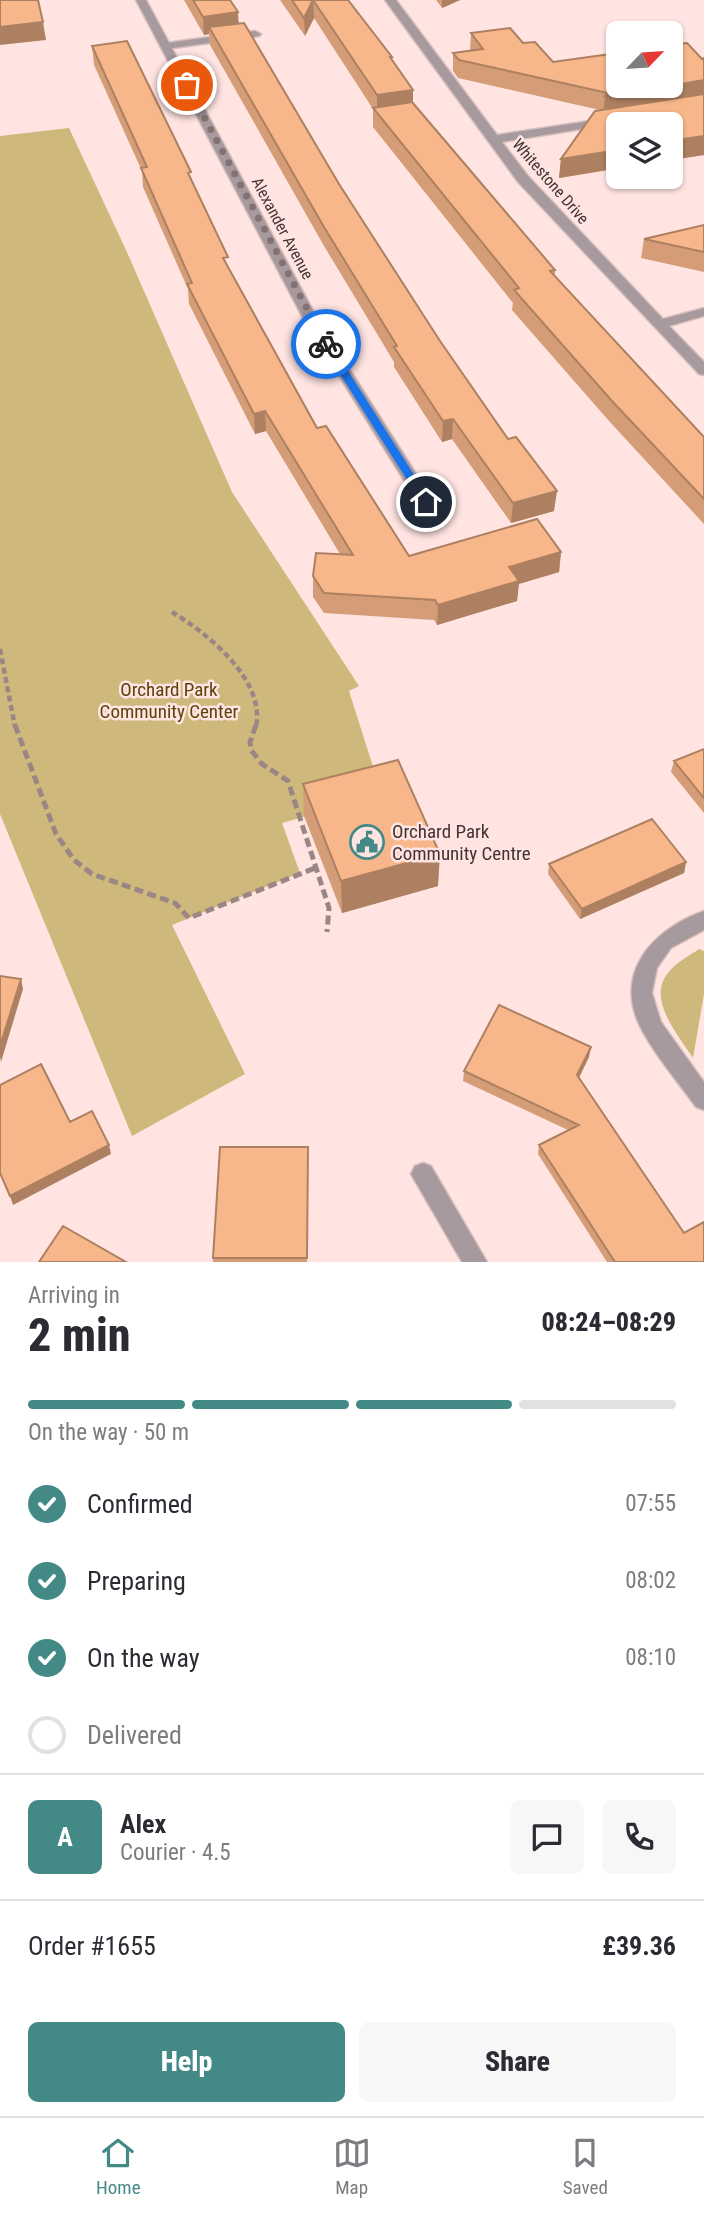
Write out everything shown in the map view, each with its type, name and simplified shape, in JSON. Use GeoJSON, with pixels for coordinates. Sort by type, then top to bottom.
{"type":"FeatureCollection","features":[{"type":"Feature","properties":{"kind":"street","name":"Alexander Avenue"},"geometry":{"type":"LineString","coordinates":[[141,0],[310,318],[426,502]]}},
{"type":"Feature","properties":{"kind":"street","name":"Whitestone Drive"},"geometry":{"type":"LineString","coordinates":[[390,0],[523,179],[704,371]]}},
{"type":"Feature","properties":{"kind":"street"},"geometry":{"type":"LineString","coordinates":[[166,46],[255,34]]}},
{"type":"Feature","properties":{"kind":"street"},"geometry":{"type":"LineString","coordinates":[[492,140],[606,121]]}},
{"type":"Feature","properties":{"kind":"street"},"geometry":{"type":"LineString","coordinates":[[660,324],[704,312]]}},
{"type":"Feature","properties":{"kind":"street"},"geometry":{"type":"LineString","coordinates":[[704,920],[664,942],[648,965],[641,993],[651,1026],[704,1100]]}},
{"type":"Feature","properties":{"kind":"street"},"geometry":{"type":"LineString","coordinates":[[423,1174],[475,1262]]}},
{"type":"Feature","properties":{"kind":"path"},"geometry":{"type":"LineString","coordinates":[[172,612],[195,625],[215,642],[252,692],[258,720],[250,738],[251,750],[259,763],[288,781],[328,908],[327,932]]}},
{"type":"Feature","properties":{"kind":"path"},"geometry":{"type":"LineString","coordinates":[[0,649],[15,727],[41,798],[56,834],[74,860],[92,874],[175,903],[189,918],[315,868]]}},
{"type":"Feature","properties":{"kind":"green space","name":"Orchard Park Community Center"},"geometry":{"type":"Polygon","coordinates":[[[69,128],[126,250],[232,492],[359,686],[349,691],[382,795],[282,823],[300,873],[172,925],[245,1074],[132,1136],[0,814],[0,136],[69,128]]]}},
{"type":"Feature","properties":{"kind":"green space"},"geometry":{"type":"Polygon","coordinates":[[[699,949],[704,951],[704,994],[693,1058],[667,1017],[661,994],[662,983],[671,969],[699,949]]]}},
{"type":"Feature","properties":{"kind":"building"},"geometry":{"type":"Polygon","coordinates":[[[0,0],[38,0],[43,22],[0,27],[0,0]]]}},
{"type":"Feature","properties":{"kind":"building"},"geometry":{"type":"Polygon","coordinates":[[[193,0],[230,0],[238,12],[203,17],[193,0]]]}},
{"type":"Feature","properties":{"kind":"building"},"geometry":{"type":"Polygon","coordinates":[[[292,0],[313,0],[304,18],[292,0]]]}},
{"type":"Feature","properties":{"kind":"building"},"geometry":{"type":"Polygon","coordinates":[[[313,0],[348,0],[392,57],[413,90],[377,95],[313,0]]]}},
{"type":"Feature","properties":{"kind":"building"},"geometry":{"type":"Polygon","coordinates":[[[244,23],[339,184],[440,341],[508,439],[516,437],[557,491],[513,503],[453,419],[443,421],[394,347],[397,346],[324,227],[209,27],[244,23]]]}},
{"type":"Feature","properties":{"kind":"building"},"geometry":{"type":"Polygon","coordinates":[[[510,28],[523,43],[535,42],[553,62],[606,55],[606,93],[459,60],[453,53],[483,49],[471,33],[510,28]]]}},
{"type":"Feature","properties":{"kind":"building"},"geometry":{"type":"Polygon","coordinates":[[[127,41],[191,172],[188,173],[228,257],[223,258],[317,428],[326,426],[409,556],[537,519],[561,552],[509,567],[519,581],[438,605],[435,600],[324,593],[313,576],[316,553],[353,555],[265,411],[254,414],[187,284],[192,283],[141,168],[147,167],[92,46],[127,41]]]}},
{"type":"Feature","properties":{"kind":"building"},"geometry":{"type":"Polygon","coordinates":[[[683,43],[687,43],[704,58],[704,80],[683,84],[683,43]]]}},
{"type":"Feature","properties":{"kind":"building"},"geometry":{"type":"Polygon","coordinates":[[[704,94],[704,136],[683,139],[683,112],[606,112],[606,152],[561,159],[595,111],[704,94]]]}},
{"type":"Feature","properties":{"kind":"building"},"geometry":{"type":"Polygon","coordinates":[[[412,102],[555,270],[550,271],[704,437],[704,499],[612,401],[514,290],[519,288],[373,108],[412,102]]]}},
{"type":"Feature","properties":{"kind":"building"},"geometry":{"type":"Polygon","coordinates":[[[704,225],[704,252],[644,239],[704,225]]]}},
{"type":"Feature","properties":{"kind":"building"},"geometry":{"type":"Polygon","coordinates":[[[704,749],[704,798],[674,761],[704,749]]]}},
{"type":"Feature","properties":{"kind":"building","name":"Orchard Park Community Centre"},"geometry":{"type":"Polygon","coordinates":[[[398,760],[440,854],[341,881],[303,784],[398,760]]]}},
{"type":"Feature","properties":{"kind":"building"},"geometry":{"type":"Polygon","coordinates":[[[652,819],[686,862],[582,909],[549,864],[652,819]]]}},
{"type":"Feature","properties":{"kind":"building"},"geometry":{"type":"Polygon","coordinates":[[[0,976],[21,979],[0,1046],[0,976]]]}},
{"type":"Feature","properties":{"kind":"building"},"geometry":{"type":"Polygon","coordinates":[[[499,1005],[591,1047],[577,1075],[684,1233],[704,1222],[704,1262],[615,1262],[539,1145],[579,1125],[464,1071],[499,1005]]]}},
{"type":"Feature","properties":{"kind":"building"},"geometry":{"type":"Polygon","coordinates":[[[41,1064],[70,1122],[92,1111],[109,1145],[10,1196],[0,1173],[0,1085],[41,1064]]]}},
{"type":"Feature","properties":{"kind":"building"},"geometry":{"type":"Polygon","coordinates":[[[220,1147],[308,1147],[307,1258],[213,1258],[220,1147]]]}},
{"type":"Feature","properties":{"kind":"building"},"geometry":{"type":"Polygon","coordinates":[[[63,1226],[126,1262],[39,1262],[63,1226]]]}},
{"type":"Feature","properties":{"kind":"way so far"},"geometry":{"type":"LineString","coordinates":[[187,85],[326,344]]}},
{"type":"Feature","properties":{"kind":"place","name":"Orchard Park Community Centre"},"geometry":{"type":"Point","coordinates":[367,842]}},
{"type":"Feature","properties":{"kind":"route"},"geometry":{"type":"LineString","coordinates":[[326,344],[426,502]]}}]}
